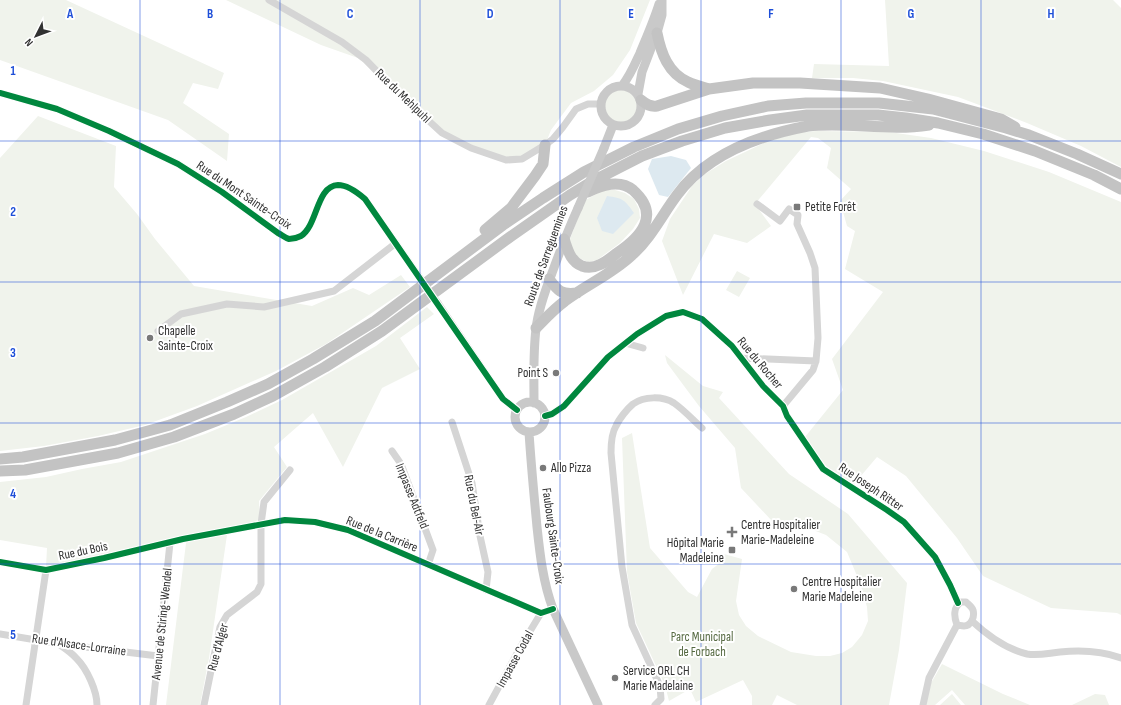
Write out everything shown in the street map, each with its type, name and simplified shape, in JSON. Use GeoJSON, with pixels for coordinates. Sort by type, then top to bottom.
{"type":"FeatureCollection","features":[{"type":"Feature","properties":{"kind":"highway"},"geometry":{"type":"LineString","coordinates":[[654,31],[665,60],[671,70],[688,82],[709,89]]}},
{"type":"Feature","properties":{"kind":"highway"},"geometry":{"type":"LineString","coordinates":[[639,97],[647,105],[657,106],[709,89],[753,83],[800,83],[880,88],[928,98],[1001,119],[1030,136]]}},
{"type":"Feature","properties":{"kind":"highway"},"geometry":{"type":"LineString","coordinates":[[0,459],[23,457],[115,440],[170,425],[268,384],[313,360],[375,321],[503,225],[584,172],[634,147],[678,129],[722,116],[768,106],[806,103],[879,103],[933,109],[1006,128],[1030,136],[1077,154],[1121,174]]}},
{"type":"Feature","properties":{"kind":"highway"},"geometry":{"type":"LineString","coordinates":[[0,471],[25,470],[118,453],[174,437],[234,414],[274,396],[325,367],[382,331],[510,236],[593,181],[642,156],[682,141],[726,128],[807,115],[878,115],[938,123],[983,134],[1035,151],[1094,175],[1121,190]]}},
{"type":"Feature","properties":{"kind":"highway"},"geometry":{"type":"LineString","coordinates":[[536,328],[577,292],[623,264],[634,254],[651,235],[670,204],[690,179],[702,168],[727,153],[766,137],[810,126],[839,125],[914,127],[938,123]]}},
{"type":"Feature","properties":{"kind":"highway"},"geometry":{"type":"LineString","coordinates":[[449,265],[461,250],[511,208],[543,164],[545,145]]}},
{"type":"Feature","properties":{"kind":"highway"},"geometry":{"type":"LineString","coordinates":[[564,239],[568,252],[573,260],[581,266],[590,268],[600,265],[625,248],[643,230],[647,219],[645,206],[639,196],[629,187],[619,184],[600,186],[580,196],[570,195]]}},
{"type":"Feature","properties":{"kind":"highway"},"geometry":{"type":"LineString","coordinates":[[549,279],[561,292],[567,294],[577,292]]}},
{"type":"Feature","properties":{"kind":"main road"},"geometry":{"type":"LineString","coordinates":[[622,86],[662,15],[661,0]]}},
{"type":"Feature","properties":{"kind":"main road"},"geometry":{"type":"LineString","coordinates":[[639,97],[631,88],[616,86],[610,89],[602,98],[601,111],[608,122],[619,127],[632,124],[641,113],[642,107],[639,97],[639,81],[654,31]]}},
{"type":"Feature","properties":{"kind":"main road","name":"Route de Sarreguemines"},"geometry":{"type":"LineString","coordinates":[[534,403],[534,351],[539,311],[564,239],[613,125]]}},
{"type":"Feature","properties":{"kind":"main road"},"geometry":{"type":"LineString","coordinates":[[524,403],[534,403],[539,405],[545,416],[543,424],[540,427],[534,431],[528,432],[517,424],[517,410],[524,403]]}},
{"type":"Feature","properties":{"kind":"main road","name":"Faubourg Sainte-Croix"},"geometry":{"type":"LineString","coordinates":[[528,432],[542,568],[547,593],[552,609],[598,705]]}},
{"type":"Feature","properties":{"kind":"street","name":"Rue du Mehlpuhl"},"geometry":{"type":"LineString","coordinates":[[269,0],[342,42],[366,60],[394,89],[442,133],[471,148],[506,160],[522,159],[545,145],[556,135],[576,109],[588,104],[601,104]]}},
{"type":"Feature","properties":{"kind":"street","name":"Rue du Mont Sainte-Croix"},"geometry":{"type":"LineString","coordinates":[[0,93],[57,109],[109,131],[178,164],[222,192],[288,239],[296,239],[303,235],[307,230],[311,224],[323,194],[327,189],[333,185],[342,185],[354,190],[365,199],[503,399],[517,410]]}},
{"type":"Feature","properties":{"kind":"street","name":"Rue du Rocher"},"geometry":{"type":"LineString","coordinates":[[757,204],[780,221],[789,209],[798,215],[797,224],[815,268],[818,338],[814,370],[783,406]]}},
{"type":"Feature","properties":{"kind":"street"},"geometry":{"type":"LineString","coordinates":[[158,331],[180,314],[227,304],[264,307],[334,291],[396,243]]}},
{"type":"Feature","properties":{"kind":"street","name":"Rue du Rocher"},"geometry":{"type":"LineString","coordinates":[[545,416],[552,414],[564,406],[608,357],[625,343],[647,327],[666,316],[683,312],[702,319],[732,346],[763,386],[783,406],[787,416],[824,469]]}},
{"type":"Feature","properties":{"kind":"street"},"geometry":{"type":"LineString","coordinates":[[625,343],[643,348],[637,334]]}},
{"type":"Feature","properties":{"kind":"street","name":"Rue du Rocher"},"geometry":{"type":"LineString","coordinates":[[742,358],[816,361]]}},
{"type":"Feature","properties":{"kind":"street"},"geometry":{"type":"LineString","coordinates":[[655,705],[661,699],[660,686],[632,625],[626,593],[622,567],[611,453],[612,438],[615,426],[627,410],[634,403],[651,397],[664,399],[674,403],[702,428]]}},
{"type":"Feature","properties":{"kind":"street","name":"Rue du Bel-Air"},"geometry":{"type":"LineString","coordinates":[[452,422],[472,483],[480,536],[488,572],[486,590]]}},
{"type":"Feature","properties":{"kind":"street","name":"Impasse Adtfeld"},"geometry":{"type":"LineString","coordinates":[[392,451],[401,464],[433,550],[428,565]]}},
{"type":"Feature","properties":{"kind":"street","name":"Rue Joseph Ritter"},"geometry":{"type":"LineString","coordinates":[[824,469],[904,522],[935,557],[958,603]]}},
{"type":"Feature","properties":{"kind":"street","name":"Rue d'Alger"},"geometry":{"type":"LineString","coordinates":[[204,705],[220,627],[227,615],[257,592],[261,584],[261,524],[264,502],[290,470]]}},
{"type":"Feature","properties":{"kind":"street","name":"Rue de la Carrière"},"geometry":{"type":"LineString","coordinates":[[170,543],[285,520],[315,522],[348,530],[541,613]]}},
{"type":"Feature","properties":{"kind":"street","name":"Rue du Bois"},"geometry":{"type":"LineString","coordinates":[[0,562],[46,570],[170,543]]}},
{"type":"Feature","properties":{"kind":"street","name":"Avenue de Stiring-Wendel"},"geometry":{"type":"LineString","coordinates":[[153,705],[170,543]]}},
{"type":"Feature","properties":{"kind":"street"},"geometry":{"type":"LineString","coordinates":[[26,705],[46,570]]}},
{"type":"Feature","properties":{"kind":"street"},"geometry":{"type":"LineString","coordinates":[[923,705],[929,678],[957,625],[954,613],[955,608],[958,603],[966,602],[973,610],[974,615],[972,622],[964,626],[957,625]]}},
{"type":"Feature","properties":{"kind":"street"},"geometry":{"type":"LineString","coordinates":[[541,613],[552,609]]}},
{"type":"Feature","properties":{"kind":"street","name":"Impasse Codal"},"geometry":{"type":"LineString","coordinates":[[489,705],[541,613]]}},
{"type":"Feature","properties":{"kind":"street"},"geometry":{"type":"LineString","coordinates":[[972,622],[1006,646],[1028,654],[1040,655],[1077,651],[1099,653],[1121,658]]}},
{"type":"Feature","properties":{"kind":"street","name":"Rue d'Alsace-Lorraine"},"geometry":{"type":"LineString","coordinates":[[0,634],[60,644],[158,656]]}},
{"type":"Feature","properties":{"kind":"street"},"geometry":{"type":"LineString","coordinates":[[60,644],[78,659],[91,680],[97,698],[97,705]]}},
{"type":"Feature","properties":{"kind":"green space"},"geometry":{"type":"Polygon","coordinates":[[[0,0],[66,0],[224,73],[218,89],[193,83],[183,103],[229,134],[227,161],[168,120],[0,60],[0,0]]]}},
{"type":"Feature","properties":{"kind":"green space"},"geometry":{"type":"Polygon","coordinates":[[[226,0],[650,0],[630,50],[613,75],[594,91],[571,103],[551,130],[545,145],[522,159],[506,160],[449,135],[358,58],[321,45],[226,0]]]}},
{"type":"Feature","properties":{"kind":"green space"},"geometry":{"type":"Polygon","coordinates":[[[885,0],[1113,0],[1121,8],[1121,167],[1081,146],[1027,123],[958,97],[883,81],[853,78],[812,78],[814,64],[889,66],[885,0]]]}},
{"type":"Feature","properties":{"kind":"green space"},"geometry":{"type":"Polygon","coordinates":[[[618,90],[624,90],[633,94],[637,106],[633,118],[624,122],[618,122],[609,118],[605,109],[605,103],[609,94],[618,90]]]}},
{"type":"Feature","properties":{"kind":"green space"},"geometry":{"type":"Polygon","coordinates":[[[38,116],[116,146],[114,187],[194,286],[312,306],[353,288],[369,295],[401,275],[410,287],[326,344],[276,371],[197,406],[145,425],[98,436],[44,446],[0,451],[0,158],[38,116]]]}},
{"type":"Feature","properties":{"kind":"green space"},"geometry":{"type":"Polygon","coordinates":[[[800,132],[889,132],[931,138],[984,151],[1049,172],[1121,202],[1121,615],[1117,613],[1051,608],[983,576],[957,538],[906,476],[877,457],[854,484],[826,466],[805,437],[843,390],[832,359],[883,292],[845,269],[855,231],[847,226],[840,201],[851,189],[827,168],[831,148],[818,138],[811,137],[755,204],[771,226],[747,243],[714,234],[683,295],[662,241],[670,219],[692,186],[705,174],[726,161],[768,141],[800,132]]]}},
{"type":"Feature","properties":{"kind":"green space"},"geometry":{"type":"Polygon","coordinates":[[[603,190],[615,190],[625,193],[634,199],[639,209],[640,218],[633,229],[620,243],[597,260],[588,262],[573,254],[569,242],[584,201],[603,190]]]}},
{"type":"Feature","properties":{"kind":"green space"},"geometry":{"type":"Polygon","coordinates":[[[737,271],[750,278],[739,297],[726,290],[737,271]]]}},
{"type":"Feature","properties":{"kind":"green space"},"geometry":{"type":"Polygon","coordinates":[[[427,307],[434,314],[400,338],[420,369],[382,388],[343,467],[313,413],[274,447],[287,467],[259,501],[260,519],[227,535],[209,658],[200,705],[166,705],[187,535],[46,567],[47,548],[0,540],[0,482],[46,477],[121,462],[205,434],[282,400],[376,346],[427,307]]]}},
{"type":"Feature","properties":{"kind":"green space","name":"Parc Municipal de Forbach"},"geometry":{"type":"Polygon","coordinates":[[[665,355],[703,386],[723,392],[719,398],[789,474],[848,514],[907,583],[899,650],[889,705],[797,705],[777,695],[772,705],[752,705],[752,696],[743,680],[696,702],[690,689],[669,701],[665,685],[636,623],[627,572],[622,438],[632,433],[650,548],[688,592],[697,597],[712,569],[720,563],[724,554],[742,559],[736,601],[739,615],[746,626],[758,636],[791,652],[816,656],[830,656],[842,653],[852,647],[862,635],[868,621],[867,607],[860,583],[847,552],[826,535],[790,521],[772,521],[741,488],[735,448],[699,406],[667,363],[665,355]]]}},
{"type":"Feature","properties":{"kind":"green space"},"geometry":{"type":"Polygon","coordinates":[[[942,664],[1003,694],[1030,705],[965,705],[952,690],[935,705],[926,705],[931,683],[942,664]]]}},
{"type":"Feature","properties":{"kind":"green space"},"geometry":{"type":"Polygon","coordinates":[[[952,694],[961,705],[940,705],[952,694]]]}},
{"type":"Feature","properties":{"kind":"green space"},"geometry":{"type":"Polygon","coordinates":[[[1095,694],[1105,695],[1109,705],[1072,705],[1095,694]]]}},
{"type":"Feature","properties":{"kind":"shaded area"},"geometry":{"type":"Polygon","coordinates":[[[671,156],[686,160],[691,168],[668,197],[659,195],[648,169],[652,159],[671,156]]]}},
{"type":"Feature","properties":{"kind":"shaded area"},"geometry":{"type":"Polygon","coordinates":[[[607,196],[623,200],[634,213],[613,234],[602,231],[597,218],[607,196]]]}},
{"type":"Feature","properties":{"kind":"cycle path"},"geometry":{"type":"LineString","coordinates":[[0,93],[57,109],[109,131],[178,164],[222,192],[278,233],[289,239],[300,237],[307,231],[321,199],[325,192],[331,187],[342,185],[352,189],[365,199],[503,399],[517,410]]}},
{"type":"Feature","properties":{"kind":"cycle path"},"geometry":{"type":"LineString","coordinates":[[545,416],[552,414],[564,406],[608,357],[637,334],[666,316],[683,312],[702,319],[732,346],[763,386],[783,406],[787,416],[823,469],[904,522],[935,557],[958,603]]}},
{"type":"Feature","properties":{"kind":"cycle path"},"geometry":{"type":"LineString","coordinates":[[0,562],[46,570],[183,539],[285,520],[315,522],[348,530],[541,613],[553,609]]}},
{"type":"Feature","properties":{"kind":"place","name":"Petite Forêt"},"geometry":{"type":"Point","coordinates":[797,207]}},
{"type":"Feature","properties":{"kind":"place","name":"Chapelle Sainte-Croix"},"geometry":{"type":"Point","coordinates":[150,338]}},
{"type":"Feature","properties":{"kind":"place","name":"Point S"},"geometry":{"type":"Point","coordinates":[556,373]}},
{"type":"Feature","properties":{"kind":"place","name":"Allo Pizza"},"geometry":{"type":"Point","coordinates":[543,468]}},
{"type":"Feature","properties":{"kind":"place","name":"Centre Hospitalier Marie-Madeleine"},"geometry":{"type":"Point","coordinates":[732,532]}},
{"type":"Feature","properties":{"kind":"place","name":"Hôpital Marie Madeleine"},"geometry":{"type":"Point","coordinates":[732,550]}},
{"type":"Feature","properties":{"kind":"place","name":"Centre Hospitalier Marie Madeleine"},"geometry":{"type":"Point","coordinates":[794,589]}},
{"type":"Feature","properties":{"kind":"place","name":"Service ORL CH Marie Madelaine"},"geometry":{"type":"Point","coordinates":[615,678]}}]}
